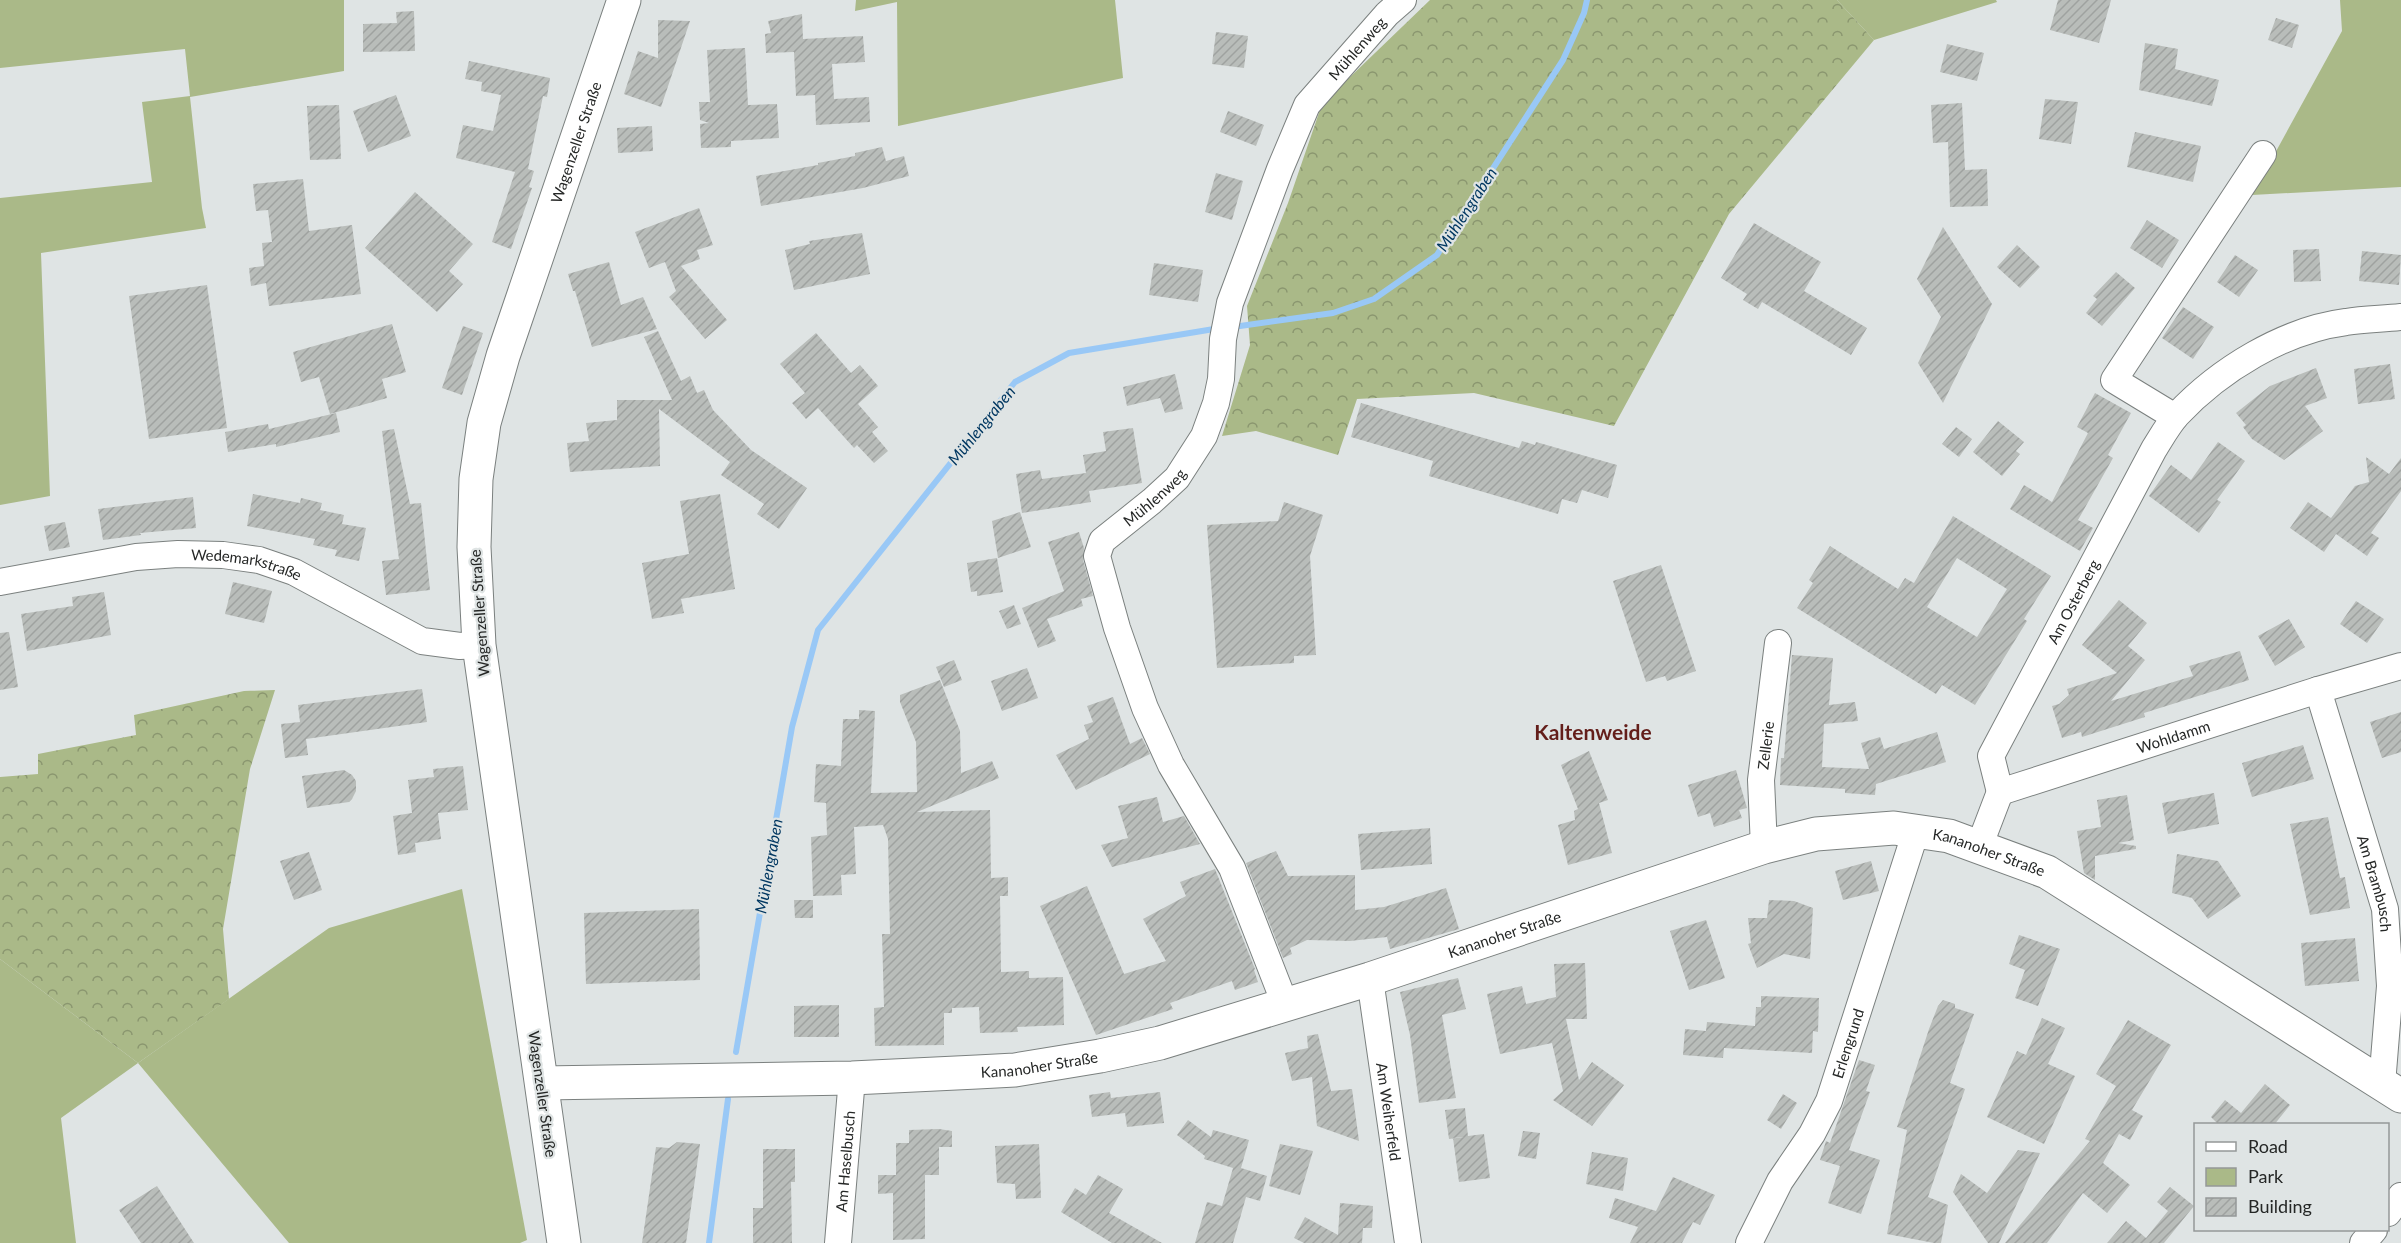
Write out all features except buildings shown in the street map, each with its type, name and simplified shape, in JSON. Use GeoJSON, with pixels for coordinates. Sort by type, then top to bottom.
{"type":"FeatureCollection","features":[{"type":"Feature","properties":{"kind":"street","name":"Wagenzeller Straße"},"geometry":{"type":"LineString","coordinates":[[564,1243],[479,645],[474,548],[476,480],[484,423],[502,356],[624,0]]}},
{"type":"Feature","properties":{"kind":"street","name":"Mühlenweg"},"geometry":{"type":"LineString","coordinates":[[1285,1004],[1232,868],[1171,765],[1145,708],[1117,628],[1097,556],[1102,541],[1177,478],[1204,436],[1216,403],[1221,379],[1225,329],[1230,303],[1280,169],[1307,105],[1387,14],[1403,0]]}},
{"type":"Feature","properties":{"kind":"street"},"geometry":{"type":"LineString","coordinates":[[2175,417],[2114,380],[2263,154]]}},
{"type":"Feature","properties":{"kind":"street","name":"Am Osterberg"},"geometry":{"type":"LineString","coordinates":[[2000,792],[1991,756],[2154,449],[2175,417],[2206,387],[2243,359],[2289,337],[2344,322],[2401,317]]}},
{"type":"Feature","properties":{"kind":"street","name":"Wedemarkstraße"},"geometry":{"type":"LineString","coordinates":[[0,582],[136,557],[178,554],[223,555],[259,560],[294,572],[422,641],[460,646],[479,645]]}},
{"type":"Feature","properties":{"kind":"street","name":"Zellerie"},"geometry":{"type":"LineString","coordinates":[[1764,847],[1761,780],[1778,643]]}},
{"type":"Feature","properties":{"kind":"street","name":"Wohldamm"},"geometry":{"type":"LineString","coordinates":[[2000,792],[2318,690],[2401,666]]}},
{"type":"Feature","properties":{"kind":"street","name":"Am Brambusch"},"geometry":{"type":"LineString","coordinates":[[2318,690],[2385,909],[2390,986],[2392,1090]]}},
{"type":"Feature","properties":{"kind":"street"},"geometry":{"type":"LineString","coordinates":[[1979,847],[2000,792]]}},
{"type":"Feature","properties":{"kind":"street","name":"Kananoher Straße"},"geometry":{"type":"LineString","coordinates":[[542,1083],[852,1078],[1015,1070],[1063,1063],[1160,1043],[1370,978],[1764,847],[1816,834],[1894,828],[1949,837],[2047,872],[2392,1090]]}},
{"type":"Feature","properties":{"kind":"street","name":"Erlengrund"},"geometry":{"type":"LineString","coordinates":[[1749,1243],[1780,1181],[1812,1134],[1829,1101],[1916,831]]}},
{"type":"Feature","properties":{"kind":"street","name":"Am Weiherfeld"},"geometry":{"type":"LineString","coordinates":[[1370,978],[1408,1243]]}},
{"type":"Feature","properties":{"kind":"street","name":"Am Haselbusch"},"geometry":{"type":"LineString","coordinates":[[838,1243],[852,1078]]}},
{"type":"Feature","properties":{"kind":"street"},"geometry":{"type":"LineString","coordinates":[[2389,1212],[2401,1196]]}},
{"type":"Feature","properties":{"kind":"street"},"geometry":{"type":"LineString","coordinates":[[2363,1243],[2373,1231]]}},
{"type":"Feature","properties":{"kind":"green space"},"geometry":{"type":"Polygon","coordinates":[[[0,0],[344,0],[344,71],[190,97],[206,228],[41,253],[50,496],[0,505],[0,198],[152,182],[142,102],[190,96],[185,49],[0,68],[0,0]]]}},
{"type":"Feature","properties":{"kind":"green space"},"geometry":{"type":"Polygon","coordinates":[[[856,0],[1115,0],[1123,78],[898,126],[897,2],[855,11],[856,0]]]}},
{"type":"Feature","properties":{"kind":"green space"},"geometry":{"type":"Polygon","coordinates":[[[1430,0],[1837,0],[1874,40],[1729,214],[1614,426],[1474,393],[1357,399],[1338,455],[1256,431],[1222,436],[1250,345],[1247,306],[1288,203],[1322,104],[1430,0]]]}},
{"type":"Feature","properties":{"kind":"green space"},"geometry":{"type":"Polygon","coordinates":[[[1837,0],[1996,0],[1997,2],[1874,40],[1837,0]]]}},
{"type":"Feature","properties":{"kind":"green space"},"geometry":{"type":"Polygon","coordinates":[[[2340,0],[2401,0],[2401,187],[2252,195],[2342,31],[2340,0]]]}},
{"type":"Feature","properties":{"kind":"green space"},"geometry":{"type":"Polygon","coordinates":[[[275,690],[250,769],[223,929],[229,999],[138,1063],[0,959],[0,777],[38,774],[38,754],[136,735],[134,715],[244,691],[275,690]]]}},
{"type":"Feature","properties":{"kind":"green space"},"geometry":{"type":"Polygon","coordinates":[[[462,889],[527,1240],[520,1243],[289,1243],[138,1063],[329,928],[462,889]]]}},
{"type":"Feature","properties":{"kind":"green space"},"geometry":{"type":"Polygon","coordinates":[[[0,959],[138,1063],[61,1118],[76,1243],[0,1243],[0,959]]]}},
{"type":"Feature","properties":{"kind":"waterway","name":"Mühlengraben"},"geometry":{"type":"LineString","coordinates":[[1233,327],[1333,313],[1374,299],[1437,255],[1563,60],[1584,13],[1587,0]]}},
{"type":"Feature","properties":{"kind":"waterway","name":"Mühlengraben"},"geometry":{"type":"LineString","coordinates":[[736,1052],[792,727],[818,630],[1015,382],[1069,353],[1220,328]]}},
{"type":"Feature","properties":{"kind":"waterway","name":"Mühlengraben"},"geometry":{"type":"LineString","coordinates":[[709,1243],[728,1099]]}},
{"type":"Feature","properties":{"kind":"district","name":"Kaltenweide"},"geometry":{"type":"Point","coordinates":[1593,731]}}]}
